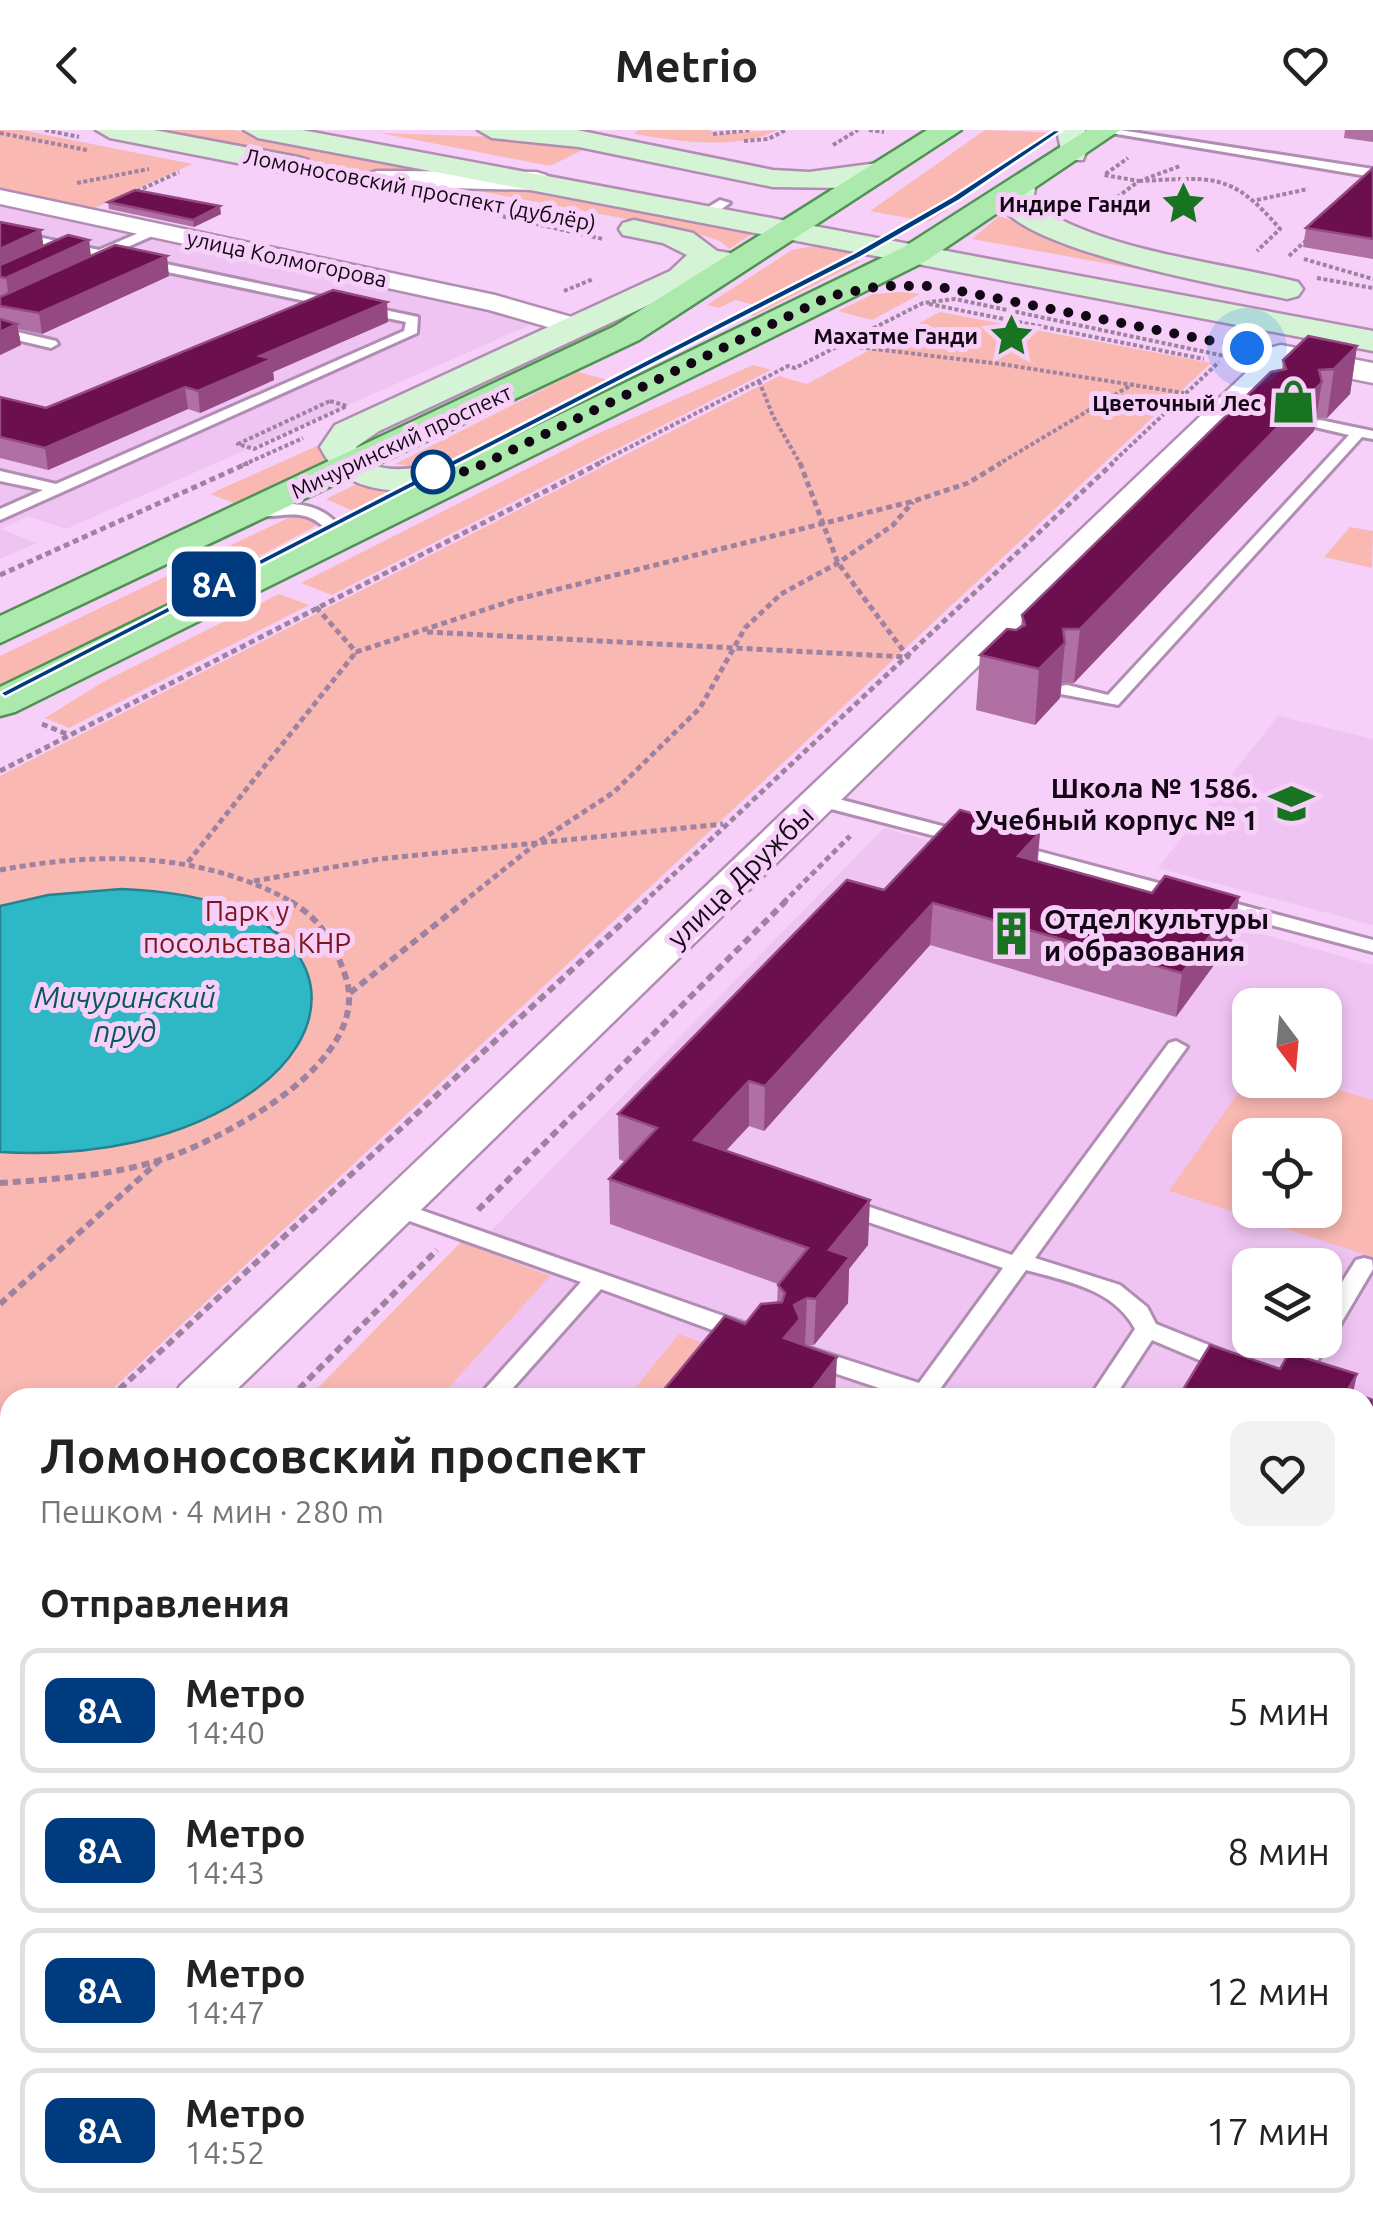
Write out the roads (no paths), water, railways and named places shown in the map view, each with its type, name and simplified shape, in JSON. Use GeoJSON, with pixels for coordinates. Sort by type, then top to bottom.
{"type":"FeatureCollection","features":[{"type":"Feature","properties":{"kind":"main road"},"geometry":{"type":"LineString","coordinates":[[258,130],[536,182],[715,208]]}},
{"type":"Feature","properties":{"kind":"main road"},"geometry":{"type":"LineString","coordinates":[[332,130],[796,225],[1373,323]]}},
{"type":"Feature","properties":{"kind":"main road"},"geometry":{"type":"LineString","coordinates":[[492,130],[585,139],[807,183],[878,172]]}},
{"type":"Feature","properties":{"kind":"main road","name":"Мичуринский проспект"},"geometry":{"type":"LineString","coordinates":[[0,631],[627,332],[719,279],[796,225],[947,130]]}},
{"type":"Feature","properties":{"kind":"main road"},"geometry":{"type":"LineString","coordinates":[[0,703],[925,248],[1020,189],[1072,142],[1106,130]]}},
{"type":"Feature","properties":{"kind":"main road","name":"Ломоносовский проспект (дублёр)"},"geometry":{"type":"LineString","coordinates":[[109,131],[684,240],[705,256],[684,273]]}},
{"type":"Feature","properties":{"kind":"main road"},"geometry":{"type":"LineString","coordinates":[[1020,189],[1017,207],[1046,224],[1184,265],[1330,299],[1151,283]]}},
{"type":"Feature","properties":{"kind":"main road"},"geometry":{"type":"LineString","coordinates":[[471,470],[435,478],[398,479],[365,473],[349,465],[338,447],[348,433],[684,273],[796,225],[852,226],[925,248],[1373,341]]}},
{"type":"Feature","properties":{"kind":"main road"},"geometry":{"type":"LineString","coordinates":[[830,296],[881,286],[935,286],[1281,355],[1373,360]]}},
{"type":"Feature","properties":{"kind":"street"},"geometry":{"type":"LineString","coordinates":[[543,130],[585,139]]}},
{"type":"Feature","properties":{"kind":"street"},"geometry":{"type":"LineString","coordinates":[[376,180],[536,182]]}},
{"type":"Feature","properties":{"kind":"street","name":"улица Колмогорова"},"geometry":{"type":"LineString","coordinates":[[0,197],[495,303],[572,326]]}},
{"type":"Feature","properties":{"kind":"street"},"geometry":{"type":"LineString","coordinates":[[1281,355],[1373,373]]}},
{"type":"Feature","properties":{"kind":"street","name":"улица Дружбы"},"geometry":{"type":"LineString","coordinates":[[208,1388],[810,809],[969,665],[1236,407],[1281,355]]}},
{"type":"Feature","properties":{"kind":"lane"},"geometry":{"type":"LineString","coordinates":[[1106,130],[1373,174]]}},
{"type":"Feature","properties":{"kind":"lane"},"geometry":{"type":"LineString","coordinates":[[88,271],[155,230]]}},
{"type":"Feature","properties":{"kind":"lane"},"geometry":{"type":"LineString","coordinates":[[0,233],[412,320],[410,333],[0,515]]}},
{"type":"Feature","properties":{"kind":"lane"},"geometry":{"type":"LineString","coordinates":[[44,258],[67,248]]}},
{"type":"Feature","properties":{"kind":"lane"},"geometry":{"type":"LineString","coordinates":[[0,332],[52,344]]}},
{"type":"Feature","properties":{"kind":"lane"},"geometry":{"type":"LineString","coordinates":[[1320,424],[1366,434]]}},
{"type":"Feature","properties":{"kind":"lane"},"geometry":{"type":"LineString","coordinates":[[1068,690],[1112,701],[1366,434]]}},
{"type":"Feature","properties":{"kind":"lane"},"geometry":{"type":"LineString","coordinates":[[0,476],[57,489]]}},
{"type":"Feature","properties":{"kind":"lane"},"geometry":{"type":"LineString","coordinates":[[244,515],[281,508],[320,515],[332,526],[322,543]]}},
{"type":"Feature","properties":{"kind":"lane"},"geometry":{"type":"LineString","coordinates":[[810,809],[1373,946]]}},
{"type":"Feature","properties":{"kind":"lane"},"geometry":{"type":"LineString","coordinates":[[934,1388],[1018,1263],[1176,1048]]}},
{"type":"Feature","properties":{"kind":"lane"},"geometry":{"type":"LineString","coordinates":[[817,1197],[1118,1292],[1140,1310],[1147,1330],[1281,1385],[1303,1358]]}},
{"type":"Feature","properties":{"kind":"lane"},"geometry":{"type":"LineString","coordinates":[[395,1208],[768,1341]]}},
{"type":"Feature","properties":{"kind":"lane"},"geometry":{"type":"LineString","coordinates":[[1342,1302],[1364,1266]]}},
{"type":"Feature","properties":{"kind":"lane"},"geometry":{"type":"LineString","coordinates":[[498,1388],[598,1278]]}},
{"type":"Feature","properties":{"kind":"lane"},"geometry":{"type":"LineString","coordinates":[[1108,1388],[1147,1330]]}},
{"type":"Feature","properties":{"kind":"lane"},"geometry":{"type":"LineString","coordinates":[[806,1355],[905,1388]]}},
{"type":"Feature","properties":{"kind":"water","name":"Мичуринский пруд"},"geometry":{"type":"Polygon","coordinates":[[[121,889],[170,893],[217,903],[276,932],[296,952],[308,975],[312,998],[308,1022],[280,1068],[256,1089],[198,1122],[167,1134],[101,1148],[0,1152],[0,906],[48,895],[121,889]]]}},
{"type":"Feature","properties":{"kind":"metro line","name":"8А"},"geometry":{"type":"LineString","coordinates":[[0,693],[858,255],[928,216],[1058,130]]}},
{"type":"Feature","properties":{"kind":"place","name":"Индире Ганди"},"geometry":{"type":"Point","coordinates":[1184,203]}},
{"type":"Feature","properties":{"kind":"place","name":"Махатме Ганди"},"geometry":{"type":"Point","coordinates":[1011,335]}},
{"type":"Feature","properties":{"kind":"place","name":"Цветочный Лес"},"geometry":{"type":"Point","coordinates":[1294,402]}},
{"type":"Feature","properties":{"kind":"place","name":"Школа № 1586. Учебный корпус № 1"},"geometry":{"type":"Point","coordinates":[1291,803]}},
{"type":"Feature","properties":{"kind":"place","name":"Отдел культуры и образования"},"geometry":{"type":"Point","coordinates":[1011,934]}},
{"type":"Feature","properties":{"kind":"park label","name":"Парк у посольства КНР"},"geometry":{"type":"Point","coordinates":[247,926]}}]}
